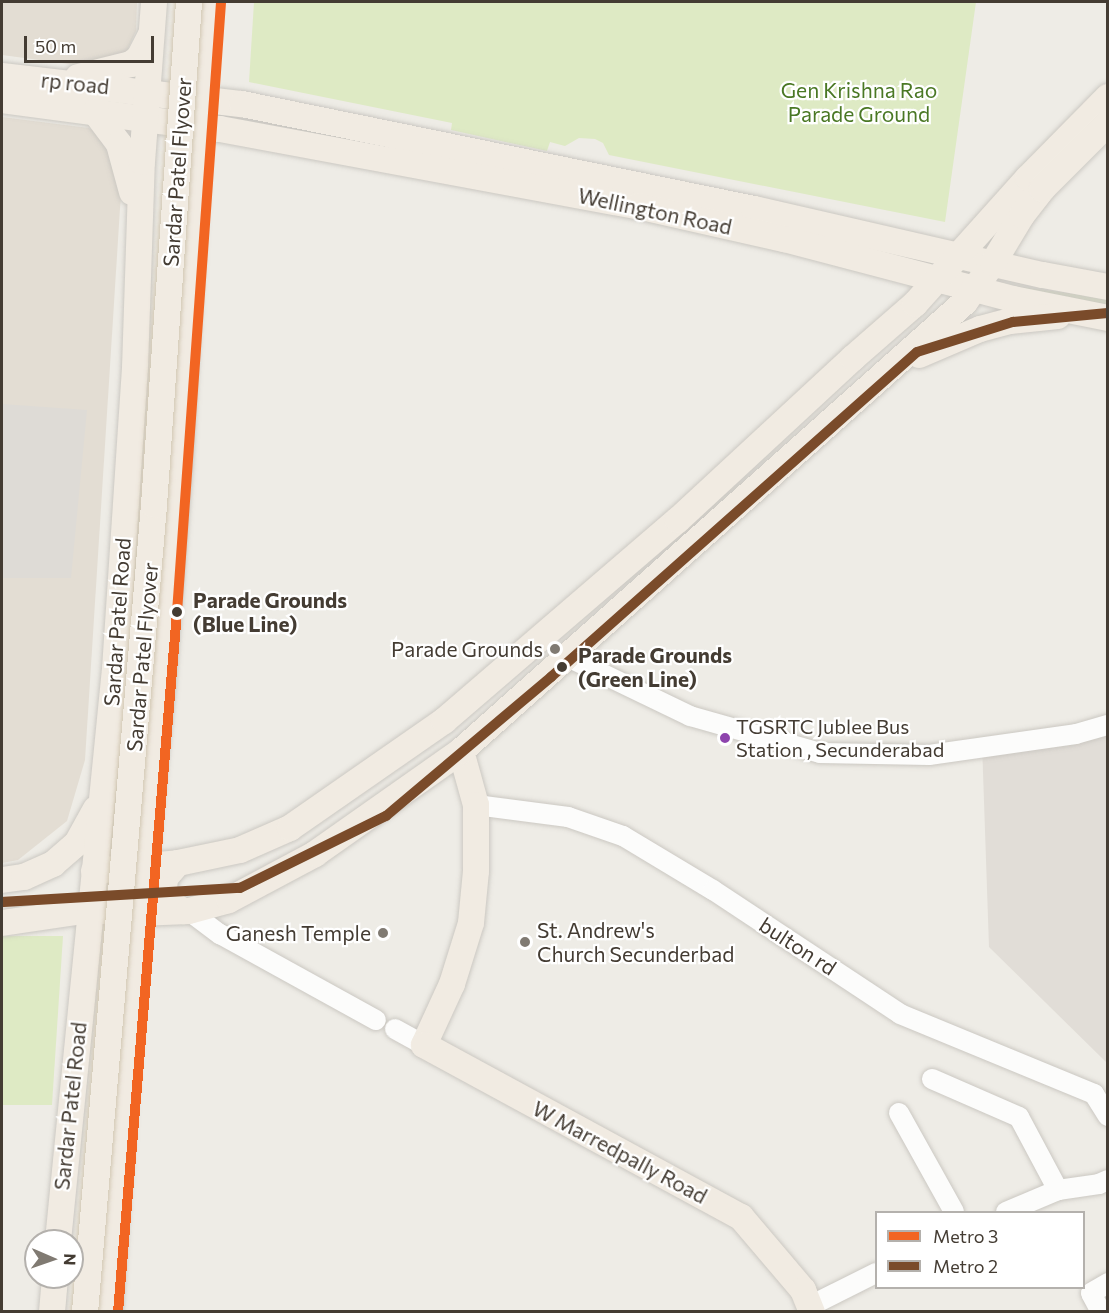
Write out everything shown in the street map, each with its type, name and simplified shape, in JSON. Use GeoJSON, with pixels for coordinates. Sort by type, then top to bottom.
{"type":"FeatureCollection","features":[{"type":"Feature","properties":{"kind":"main road","name":"Sardar Patel Road"},"geometry":{"type":"LineString","coordinates":[[59,1229],[115,669],[135,368],[145,118],[154,2]]}},
{"type":"Feature","properties":{"kind":"main road","name":"Sardar Patel Flyover"},"geometry":{"type":"LineString","coordinates":[[70,1311],[140,504],[175,2]]}},
{"type":"Feature","properties":{"kind":"main road","name":"Sardar Patel Flyover"},"geometry":{"type":"LineString","coordinates":[[85,1311],[154,505],[189,2]]}},
{"type":"Feature","properties":{"kind":"main road"},"geometry":{"type":"LineString","coordinates":[[109,1311],[134,951],[144,867],[175,516],[206,2]]}},
{"type":"Feature","properties":{"kind":"main road"},"geometry":{"type":"LineString","coordinates":[[57,82],[131,64],[139,58],[152,32]]}},
{"type":"Feature","properties":{"kind":"main road","name":"rp road"},"geometry":{"type":"LineString","coordinates":[[2,76],[242,104],[754,209],[1107,287]]}},
{"type":"Feature","properties":{"kind":"main road"},"geometry":{"type":"LineString","coordinates":[[94,871],[181,862],[240,850],[290,828],[444,721],[678,520],[940,279],[1029,178],[1107,97]]}},
{"type":"Feature","properties":{"kind":"main road","name":"rp road"},"geometry":{"type":"LineString","coordinates":[[2,100],[198,126]]}},
{"type":"Feature","properties":{"kind":"main road"},"geometry":{"type":"LineString","coordinates":[[95,112],[119,144],[127,165],[140,231]]}},
{"type":"Feature","properties":{"kind":"main road"},"geometry":{"type":"LineString","coordinates":[[2,923],[90,910],[138,913],[186,911],[229,900],[315,854],[461,751],[950,317],[975,289],[1022,215],[1042,189],[1107,123]]}},
{"type":"Feature","properties":{"kind":"main road","name":"Wellington Road"},"geometry":{"type":"LineString","coordinates":[[198,126],[637,206],[783,239],[975,289],[1100,317]]}},
{"type":"Feature","properties":{"kind":"main road"},"geometry":{"type":"LineString","coordinates":[[876,382],[918,356],[980,329],[1010,321],[1100,317]]}},
{"type":"Feature","properties":{"kind":"main road"},"geometry":{"type":"LineString","coordinates":[[125,513],[175,516]]}},
{"type":"Feature","properties":{"kind":"main road"},"geometry":{"type":"LineString","coordinates":[[423,1045],[452,984],[471,923],[476,871],[476,805],[461,751]]}},
{"type":"Feature","properties":{"kind":"main road"},"geometry":{"type":"LineString","coordinates":[[2,880],[24,877],[53,864],[77,843],[94,816],[103,785]]}},
{"type":"Feature","properties":{"kind":"main road"},"geometry":{"type":"LineString","coordinates":[[99,822],[101,836],[108,846],[120,851],[133,849],[147,835]]}},
{"type":"Feature","properties":{"kind":"main road"},"geometry":{"type":"LineString","coordinates":[[147,835],[158,853],[170,860],[181,862]]}},
{"type":"Feature","properties":{"kind":"main road"},"geometry":{"type":"LineString","coordinates":[[181,862],[165,878],[164,891],[169,902],[186,911]]}},
{"type":"Feature","properties":{"kind":"main road"},"geometry":{"type":"LineString","coordinates":[[132,977],[138,954],[151,934],[170,919],[186,911]]}},
{"type":"Feature","properties":{"kind":"main road"},"geometry":{"type":"LineString","coordinates":[[86,946],[91,936],[101,928],[112,927],[124,931],[131,940],[134,951]]}},
{"type":"Feature","properties":{"kind":"main road","name":"W Marredpally Road"},"geometry":{"type":"LineString","coordinates":[[423,1045],[741,1217],[803,1290],[811,1309]]}},
{"type":"Feature","properties":{"kind":"main road"},"geometry":{"type":"LineString","coordinates":[[52,1311],[54,1289]]}},
{"type":"Feature","properties":{"kind":"street"},"geometry":{"type":"LineString","coordinates":[[568,657],[690,716],[820,753],[928,755],[1076,734],[1107,725]]}},
{"type":"Feature","properties":{"kind":"street","name":"bulton rd"},"geometry":{"type":"LineString","coordinates":[[476,805],[568,817],[623,836],[713,890],[900,1014],[1094,1094],[1107,1116]]}},
{"type":"Feature","properties":{"kind":"street"},"geometry":{"type":"LineString","coordinates":[[186,911],[220,934],[376,1020]]}},
{"type":"Feature","properties":{"kind":"street","name":"W Marredpally Road"},"geometry":{"type":"LineString","coordinates":[[394,1029],[423,1045]]}},
{"type":"Feature","properties":{"kind":"street"},"geometry":{"type":"LineString","coordinates":[[932,1079],[1019,1117],[1058,1190]]}},
{"type":"Feature","properties":{"kind":"street"},"geometry":{"type":"LineString","coordinates":[[899,1113],[953,1211]]}},
{"type":"Feature","properties":{"kind":"street"},"geometry":{"type":"LineString","coordinates":[[1008,1211],[1058,1190],[1099,1184],[1107,1180]]}},
{"type":"Feature","properties":{"kind":"street"},"geometry":{"type":"LineString","coordinates":[[811,1309],[875,1275]]}},
{"type":"Feature","properties":{"kind":"street"},"geometry":{"type":"LineString","coordinates":[[1101,1311],[1091,1293],[1107,1283]]}},
{"type":"Feature","properties":{"kind":"shaded area"},"geometry":{"type":"Polygon","coordinates":[[[2,2],[137,2],[136,31],[123,60],[91,67],[2,55],[2,2]]]}},
{"type":"Feature","properties":{"kind":"shaded area"},"geometry":{"type":"Polygon","coordinates":[[[2,117],[89,128],[112,145],[122,177],[85,760],[67,821],[18,860],[2,863],[2,117]]]}},
{"type":"Feature","properties":{"kind":"shaded area"},"geometry":{"type":"Polygon","coordinates":[[[2,404],[87,410],[71,578],[2,578],[2,404]]]}},
{"type":"Feature","properties":{"kind":"shaded area"},"geometry":{"type":"Polygon","coordinates":[[[1107,724],[1107,1063],[989,947],[982,743],[1107,724]]]}},
{"type":"Feature","properties":{"kind":"green space","name":"Gen Krishna Rao Parade Ground"},"geometry":{"type":"Polygon","coordinates":[[[254,2],[976,2],[945,222],[609,155],[603,143],[595,139],[579,138],[565,146],[550,142],[547,151],[451,130],[452,123],[249,82],[254,2]]]}},
{"type":"Feature","properties":{"kind":"green space"},"geometry":{"type":"Polygon","coordinates":[[[1012,286],[1107,298],[1107,305],[1012,286]]]}},
{"type":"Feature","properties":{"kind":"green space"},"geometry":{"type":"Polygon","coordinates":[[[2,936],[63,936],[52,1105],[2,1105],[2,936]]]}},
{"type":"Feature","properties":{"kind":"metro line","name":"3"},"geometry":{"type":"LineString","coordinates":[[118,1312],[177,612],[221,2]]}},
{"type":"Feature","properties":{"kind":"metro line","name":"2"},"geometry":{"type":"LineString","coordinates":[[2,902],[240,888],[386,816],[551,677],[917,352],[1013,322],[1108,313]]}},
{"type":"Feature","properties":{"kind":"place","name":"Parade Grounds (Blue Line)"},"geometry":{"type":"Point","coordinates":[177,612]}},
{"type":"Feature","properties":{"kind":"place","name":"Parade Grounds"},"geometry":{"type":"Point","coordinates":[555,649]}},
{"type":"Feature","properties":{"kind":"place","name":"Parade Grounds (Green Line)"},"geometry":{"type":"Point","coordinates":[562,667]}},
{"type":"Feature","properties":{"kind":"place","name":"TGSRTC Jublee Bus Station , Secunderabad"},"geometry":{"type":"Point","coordinates":[725,738]}},
{"type":"Feature","properties":{"kind":"place","name":"Ganesh Temple"},"geometry":{"type":"Point","coordinates":[383,933]}},
{"type":"Feature","properties":{"kind":"place","name":"St. Andrew's Church Secunderbad"},"geometry":{"type":"Point","coordinates":[525,942]}}]}
